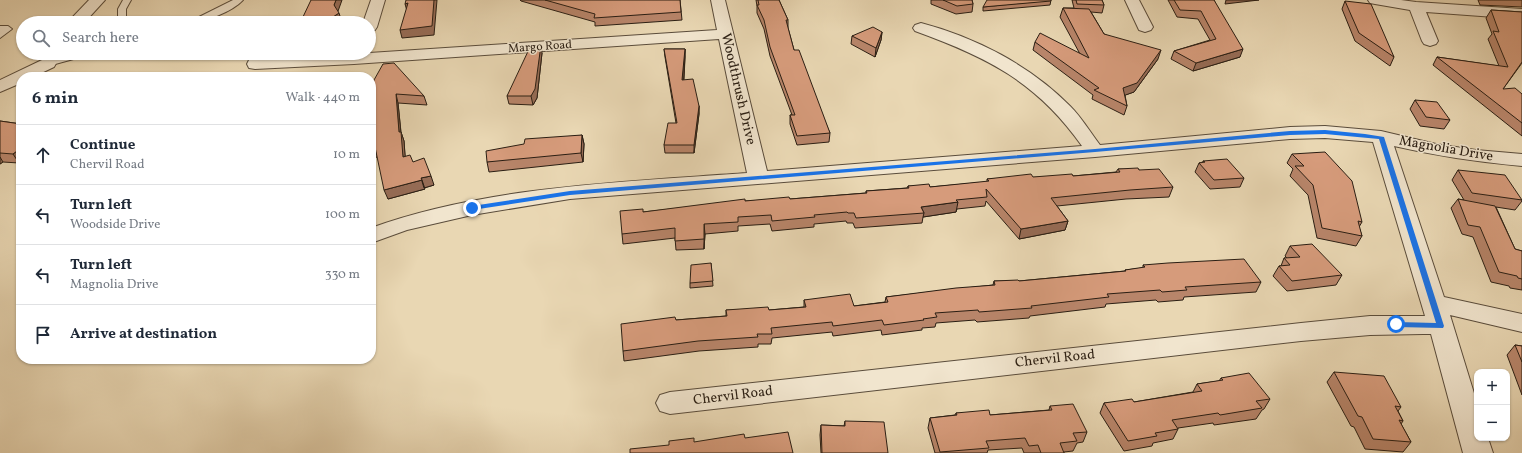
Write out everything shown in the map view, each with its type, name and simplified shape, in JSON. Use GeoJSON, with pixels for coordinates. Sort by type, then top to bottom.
{"type":"FeatureCollection","features":[{"type":"Feature","properties":{"kind":"street"},"geometry":{"type":"LineString","coordinates":[[82,16],[98,0]]}},
{"type":"Feature","properties":{"kind":"street"},"geometry":{"type":"LineString","coordinates":[[373,16],[378,0]]}},
{"type":"Feature","properties":{"kind":"street","name":"Woodthrush Drive"},"geometry":{"type":"LineString","coordinates":[[718,0],[758,177]]}},
{"type":"Feature","properties":{"kind":"street"},"geometry":{"type":"LineString","coordinates":[[1132,0],[1145,27]]}},
{"type":"Feature","properties":{"kind":"street"},"geometry":{"type":"LineString","coordinates":[[1375,0],[1416,7],[1522,14]]}},
{"type":"Feature","properties":{"kind":"street"},"geometry":{"type":"LineString","coordinates":[[1416,7],[1430,41]]}},
{"type":"Feature","properties":{"kind":"street"},"geometry":{"type":"LineString","coordinates":[[921,28],[978,49],[998,59],[1031,80],[1060,106],[1095,151]]}},
{"type":"Feature","properties":{"kind":"street","name":"Margo Road"},"geometry":{"type":"LineString","coordinates":[[376,55],[725,34]]}},
{"type":"Feature","properties":{"kind":"street"},"geometry":{"type":"LineString","coordinates":[[26,72],[47,60]]}},
{"type":"Feature","properties":{"kind":"street","name":"Margo Road"},"geometry":{"type":"LineString","coordinates":[[255,64],[305,60]]}},
{"type":"Feature","properties":{"kind":"street"},"geometry":{"type":"LineString","coordinates":[[347,72],[353,60]]}},
{"type":"Feature","properties":{"kind":"street"},"geometry":{"type":"LineString","coordinates":[[0,86],[16,77]]}},
{"type":"Feature","properties":{"kind":"street","name":"Magnolia Drive"},"geometry":{"type":"LineString","coordinates":[[376,234],[431,217],[512,201],[570,193],[1095,151],[1296,133],[1343,133],[1381,137],[1444,151],[1476,156],[1522,160]]}},
{"type":"Feature","properties":{"kind":"street"},"geometry":{"type":"LineString","coordinates":[[1381,137],[1437,315],[1478,453]]}},
{"type":"Feature","properties":{"kind":"street","name":"Chervil Road"},"geometry":{"type":"LineString","coordinates":[[670,403],[1301,332],[1413,324],[1437,315],[1522,323]]}},
{"type":"Feature","properties":{"kind":"lane"},"geometry":{"type":"LineString","coordinates":[[122,16],[122,8],[126,0]]}},
{"type":"Feature","properties":{"kind":"lane"},"geometry":{"type":"LineString","coordinates":[[208,16],[239,0]]}},
{"type":"Feature","properties":{"kind":"lane"},"geometry":{"type":"LineString","coordinates":[[0,29],[8,29],[0,35]]}},
{"type":"Feature","properties":{"kind":"building"},"geometry":{"type":"Polygon","coordinates":[[[311,0],[336,0],[334,5],[339,13],[334,16],[303,16],[311,0]]]}},
{"type":"Feature","properties":{"kind":"building"},"geometry":{"type":"Polygon","coordinates":[[[406,0],[434,0],[432,26],[400,30],[408,3],[405,4],[406,0]]]}},
{"type":"Feature","properties":{"kind":"building"},"geometry":{"type":"Polygon","coordinates":[[[545,0],[680,0],[681,12],[594,18],[595,14],[545,0]]]}},
{"type":"Feature","properties":{"kind":"building"},"geometry":{"type":"Polygon","coordinates":[[[758,0],[779,0],[788,20],[786,20],[794,50],[799,50],[830,133],[797,136],[790,115],[795,115],[770,47],[764,20],[757,5],[759,5],[758,0]]]}},
{"type":"Feature","properties":{"kind":"building"},"geometry":{"type":"Polygon","coordinates":[[[943,0],[972,0],[973,4],[957,6],[943,0]]]}},
{"type":"Feature","properties":{"kind":"building"},"geometry":{"type":"Polygon","coordinates":[[[987,0],[1051,0],[1051,1],[983,7],[987,0]]]}},
{"type":"Feature","properties":{"kind":"building"},"geometry":{"type":"Polygon","coordinates":[[[1076,0],[1102,0],[1104,5],[1077,4],[1076,0]]]}},
{"type":"Feature","properties":{"kind":"building"},"geometry":{"type":"Polygon","coordinates":[[[1174,0],[1214,0],[1243,49],[1196,63],[1174,51],[1216,39],[1201,11],[1180,10],[1174,0]]]}},
{"type":"Feature","properties":{"kind":"building"},"geometry":{"type":"Polygon","coordinates":[[[1345,1],[1371,4],[1394,57],[1359,33],[1345,1]]]}},
{"type":"Feature","properties":{"kind":"building"},"geometry":{"type":"Polygon","coordinates":[[[1063,8],[1089,9],[1104,34],[1161,50],[1137,83],[1123,88],[1127,106],[1094,90],[1099,88],[1035,42],[1040,33],[1089,58],[1063,8]]]}},
{"type":"Feature","properties":{"kind":"building"},"geometry":{"type":"Polygon","coordinates":[[[1491,10],[1522,12],[1522,62],[1503,89],[1515,88],[1522,94],[1522,123],[1437,57],[1508,67],[1493,31],[1499,32],[1491,10]]]}},
{"type":"Feature","properties":{"kind":"building"},"geometry":{"type":"Polygon","coordinates":[[[873,27],[882,32],[876,48],[852,36],[873,27]]]}},
{"type":"Feature","properties":{"kind":"building"},"geometry":{"type":"Polygon","coordinates":[[[531,45],[541,45],[535,89],[531,96],[507,96],[531,45]]]}},
{"type":"Feature","properties":{"kind":"building"},"geometry":{"type":"Polygon","coordinates":[[[664,49],[685,49],[682,80],[693,79],[699,106],[694,145],[664,145],[668,123],[677,123],[664,49]]]}},
{"type":"Feature","properties":{"kind":"building"},"geometry":{"type":"Polygon","coordinates":[[[394,63],[424,96],[396,94],[399,132],[401,132],[403,157],[410,155],[413,162],[424,158],[431,176],[421,178],[422,180],[384,190],[376,152],[376,76],[383,64],[394,63]]]}},
{"type":"Feature","properties":{"kind":"building"},"geometry":{"type":"Polygon","coordinates":[[[1415,100],[1437,102],[1450,120],[1426,117],[1415,100]]]}},
{"type":"Feature","properties":{"kind":"building"},"geometry":{"type":"Polygon","coordinates":[[[0,121],[16,123],[16,152],[13,154],[0,153],[0,121]]]}},
{"type":"Feature","properties":{"kind":"building"},"geometry":{"type":"Polygon","coordinates":[[[582,135],[581,153],[487,162],[486,151],[524,144],[525,139],[582,135]]]}},
{"type":"Feature","properties":{"kind":"building"},"geometry":{"type":"Polygon","coordinates":[[[1325,152],[1352,181],[1362,222],[1358,221],[1362,236],[1322,228],[1313,185],[1295,166],[1304,166],[1292,154],[1325,152]]]}},
{"type":"Feature","properties":{"kind":"building"},"geometry":{"type":"Polygon","coordinates":[[[1227,159],[1244,178],[1214,180],[1199,163],[1205,162],[1203,161],[1227,159]]]}},
{"type":"Feature","properties":{"kind":"building"},"geometry":{"type":"Polygon","coordinates":[[[1138,168],[1139,170],[1159,169],[1173,187],[1051,198],[1068,221],[1021,229],[986,189],[987,197],[956,200],[958,202],[921,207],[924,213],[856,218],[854,213],[847,212],[772,221],[771,215],[738,217],[738,222],[704,224],[704,239],[675,241],[675,228],[622,234],[620,211],[643,209],[643,212],[745,199],[745,201],[789,197],[790,199],[867,193],[866,191],[909,188],[908,186],[929,184],[930,187],[989,181],[987,179],[1031,174],[1033,177],[1072,174],[1073,176],[1120,172],[1118,169],[1138,168]]]}},
{"type":"Feature","properties":{"kind":"building"},"geometry":{"type":"Polygon","coordinates":[[[1458,170],[1505,175],[1522,200],[1472,193],[1458,170]]]}},
{"type":"Feature","properties":{"kind":"building"},"geometry":{"type":"Polygon","coordinates":[[[1458,199],[1495,206],[1515,249],[1522,251],[1522,279],[1518,278],[1517,276],[1499,272],[1480,227],[1468,225],[1458,199]]]}},
{"type":"Feature","properties":{"kind":"building"},"geometry":{"type":"Polygon","coordinates":[[[1312,244],[1342,275],[1292,281],[1279,266],[1290,265],[1284,258],[1300,257],[1290,246],[1312,244]]]}},
{"type":"Feature","properties":{"kind":"building"},"geometry":{"type":"Polygon","coordinates":[[[1244,259],[1261,282],[1185,287],[1187,290],[1162,292],[1160,290],[1107,294],[1109,297],[1031,306],[1032,308],[979,312],[978,310],[935,313],[937,317],[884,325],[882,320],[833,326],[832,322],[771,328],[772,334],[757,334],[758,337],[698,341],[623,351],[621,324],[675,317],[676,320],[727,316],[726,310],[768,307],[769,310],[806,307],[804,300],[850,294],[854,306],[888,302],[886,297],[956,288],[995,285],[994,281],[1019,281],[1126,271],[1125,270],[1145,267],[1143,265],[1244,259]]]}},
{"type":"Feature","properties":{"kind":"building"},"geometry":{"type":"Polygon","coordinates":[[[711,263],[713,281],[690,283],[691,265],[711,263]]]}},
{"type":"Feature","properties":{"kind":"building"},"geometry":{"type":"Polygon","coordinates":[[[1515,345],[1522,346],[1522,362],[1515,345]]]}},
{"type":"Feature","properties":{"kind":"building"},"geometry":{"type":"Polygon","coordinates":[[[1334,372],[1384,376],[1401,407],[1395,406],[1403,421],[1399,420],[1411,442],[1373,439],[1362,417],[1358,416],[1334,372]]]}},
{"type":"Feature","properties":{"kind":"building"},"geometry":{"type":"Polygon","coordinates":[[[1249,373],[1270,399],[1256,401],[1262,408],[1220,415],[1218,413],[1172,420],[1178,429],[1155,433],[1157,436],[1128,441],[1104,403],[1132,399],[1134,402],[1202,391],[1197,384],[1223,380],[1221,378],[1249,373]]]}},
{"type":"Feature","properties":{"kind":"building"},"geometry":{"type":"Polygon","coordinates":[[[1073,404],[1087,432],[1073,433],[1077,441],[1060,443],[1064,453],[1041,453],[1038,445],[1029,446],[1025,438],[986,441],[989,448],[940,452],[930,418],[957,415],[956,413],[989,410],[990,415],[1052,410],[1050,406],[1073,404]]]}},
{"type":"Feature","properties":{"kind":"building"},"geometry":{"type":"Polygon","coordinates":[[[845,421],[884,422],[888,453],[822,453],[821,425],[845,426],[845,421]]]}},
{"type":"Feature","properties":{"kind":"building"},"geometry":{"type":"Polygon","coordinates":[[[788,432],[793,453],[630,453],[630,449],[669,445],[669,441],[694,438],[694,442],[744,434],[745,438],[788,432]]]}},
{"type":"Feature","properties":{"kind":"route"},"geometry":{"type":"LineString","coordinates":[[472,208],[549,195],[570,193],[1095,151],[1290,133],[1325,132],[1381,137],[1440,326],[1425,324],[1396,324]]}}]}
